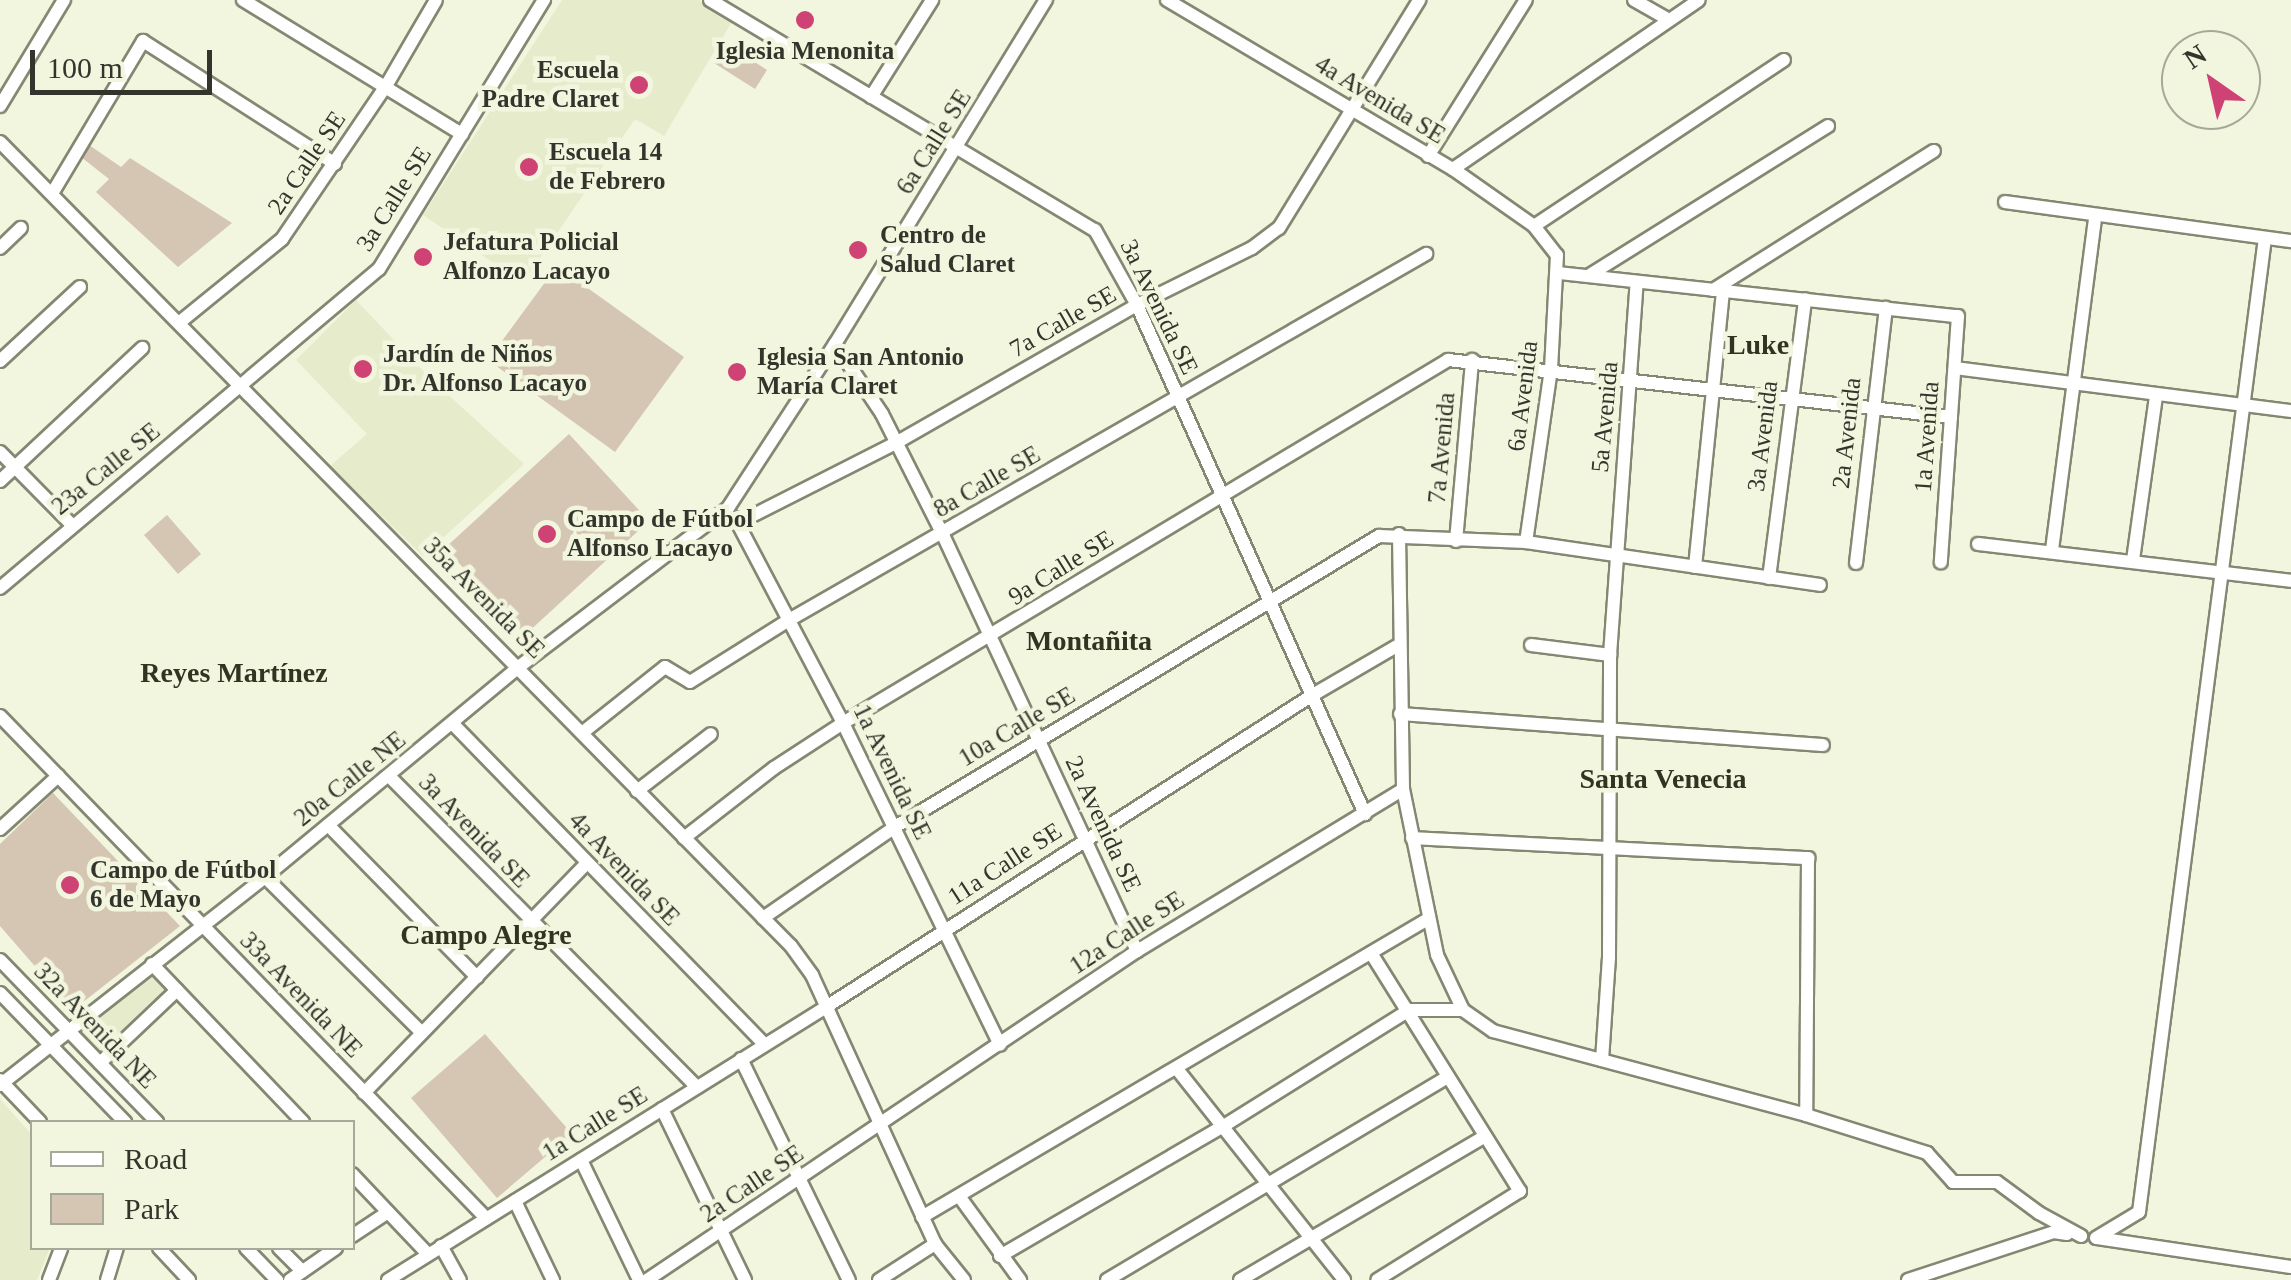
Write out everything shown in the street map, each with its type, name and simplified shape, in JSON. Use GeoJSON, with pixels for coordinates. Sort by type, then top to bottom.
{"type":"FeatureCollection","features":[{"type":"Feature","properties":{"kind":"street"},"geometry":{"type":"LineString","coordinates":[[0,106],[64,0]]}},
{"type":"Feature","properties":{"kind":"street"},"geometry":{"type":"LineString","coordinates":[[243,0],[462,134]]}},
{"type":"Feature","properties":{"kind":"street","name":"2a Calle SE"},"geometry":{"type":"LineString","coordinates":[[180,322],[282,239],[386,86],[436,0]]}},
{"type":"Feature","properties":{"kind":"street","name":"3a Calle SE"},"geometry":{"type":"LineString","coordinates":[[241,386],[379,269],[544,0]]}},
{"type":"Feature","properties":{"kind":"street","name":"3a Avenida SE"},"geometry":{"type":"LineString","coordinates":[[710,0],[1096,230],[1138,306],[1365,814]]}},
{"type":"Feature","properties":{"kind":"street"},"geometry":{"type":"LineString","coordinates":[[871,96],[932,0]]}},
{"type":"Feature","properties":{"kind":"street","name":"6a Calle SE"},"geometry":{"type":"LineString","coordinates":[[728,508],[835,344],[1046,0]]}},
{"type":"Feature","properties":{"kind":"street","name":"4a Avenida SE"},"geometry":{"type":"LineString","coordinates":[[1168,0],[1452,169],[1534,226],[1557,255]]}},
{"type":"Feature","properties":{"kind":"street","name":"7a Calle SE"},"geometry":{"type":"LineString","coordinates":[[738,522],[894,444],[1138,306],[1252,248],[1280,228],[1419,0]]}},
{"type":"Feature","properties":{"kind":"street"},"geometry":{"type":"LineString","coordinates":[[1428,156],[1526,0]]}},
{"type":"Feature","properties":{"kind":"street"},"geometry":{"type":"LineString","coordinates":[[1634,0],[1669,20]]}},
{"type":"Feature","properties":{"kind":"street"},"geometry":{"type":"LineString","coordinates":[[1452,169],[1699,0]]}},
{"type":"Feature","properties":{"kind":"street"},"geometry":{"type":"LineString","coordinates":[[53,192],[144,41],[335,164]]}},
{"type":"Feature","properties":{"kind":"street"},"geometry":{"type":"LineString","coordinates":[[1534,226],[1784,60]]}},
{"type":"Feature","properties":{"kind":"street"},"geometry":{"type":"LineString","coordinates":[[1588,276],[1828,126]]}},
{"type":"Feature","properties":{"kind":"street","name":"35a Avenida SE"},"geometry":{"type":"LineString","coordinates":[[0,142],[520,666],[763,918],[812,975],[935,1244],[964,1280]]}},
{"type":"Feature","properties":{"kind":"street"},"geometry":{"type":"LineString","coordinates":[[1718,290],[1934,151]]}},
{"type":"Feature","properties":{"kind":"street"},"geometry":{"type":"LineString","coordinates":[[2005,202],[2095,218],[2291,241]]}},
{"type":"Feature","properties":{"kind":"street"},"geometry":{"type":"LineString","coordinates":[[2052,550],[2095,218]]}},
{"type":"Feature","properties":{"kind":"street"},"geometry":{"type":"LineString","coordinates":[[0,248],[21,228]]}},
{"type":"Feature","properties":{"kind":"street"},"geometry":{"type":"LineString","coordinates":[[2096,1238],[2140,1212],[2264,238]]}},
{"type":"Feature","properties":{"kind":"street","name":"8a Calle SE"},"geometry":{"type":"LineString","coordinates":[[582,734],[665,668],[690,682],[788,620],[943,535],[1426,254]]}},
{"type":"Feature","properties":{"kind":"street","name":"6a Avenida"},"geometry":{"type":"LineString","coordinates":[[1526,542],[1550,369],[1559,273],[1557,255]]}},
{"type":"Feature","properties":{"kind":"street"},"geometry":{"type":"LineString","coordinates":[[1559,273],[1886,308]]}},
{"type":"Feature","properties":{"kind":"street","name":"5a Avenida"},"geometry":{"type":"LineString","coordinates":[[1602,1060],[1609,958],[1610,655],[1637,282]]}},
{"type":"Feature","properties":{"kind":"street"},"geometry":{"type":"LineString","coordinates":[[0,361],[80,287]]}},
{"type":"Feature","properties":{"kind":"street"},"geometry":{"type":"LineString","coordinates":[[1695,567],[1718,290]]}},
{"type":"Feature","properties":{"kind":"street","name":"3a Avenida"},"geometry":{"type":"LineString","coordinates":[[1770,578],[1789,398],[1805,300]]}},
{"type":"Feature","properties":{"kind":"street","name":"1a Avenida"},"geometry":{"type":"LineString","coordinates":[[1886,308],[1958,316],[1941,562]]}},
{"type":"Feature","properties":{"kind":"street","name":"2a Avenida"},"geometry":{"type":"LineString","coordinates":[[1856,563],[1871,407],[1886,308]]}},
{"type":"Feature","properties":{"kind":"street","name":"2a Avenida SE"},"geometry":{"type":"LineString","coordinates":[[835,344],[882,414],[943,535],[1136,951]]}},
{"type":"Feature","properties":{"kind":"street"},"geometry":{"type":"LineString","coordinates":[[0,481],[142,348]]}},
{"type":"Feature","properties":{"kind":"street","name":"9a Calle SE"},"geometry":{"type":"LineString","coordinates":[[684,838],[774,768],[843,722],[990,638],[1448,360],[1472,360]]}},
{"type":"Feature","properties":{"kind":"street"},"geometry":{"type":"LineString","coordinates":[[1472,360],[1951,416]]}},
{"type":"Feature","properties":{"kind":"street","name":"7a Avenida"},"geometry":{"type":"LineString","coordinates":[[1456,541],[1472,360]]}},
{"type":"Feature","properties":{"kind":"street"},"geometry":{"type":"LineString","coordinates":[[1955,368],[2291,412]]}},
{"type":"Feature","properties":{"kind":"street","name":"23a Calle SE"},"geometry":{"type":"LineString","coordinates":[[0,588],[241,386]]}},
{"type":"Feature","properties":{"kind":"street"},"geometry":{"type":"LineString","coordinates":[[2133,560],[2156,396]]}},
{"type":"Feature","properties":{"kind":"street"},"geometry":{"type":"LineString","coordinates":[[0,452],[72,525]]}},
{"type":"Feature","properties":{"kind":"street","name":"1a Avenida SE"},"geometry":{"type":"LineString","coordinates":[[728,508],[843,722],[1000,1044]]}},
{"type":"Feature","properties":{"kind":"street","name":"20a Calle NE"},"geometry":{"type":"LineString","coordinates":[[1,1083],[265,877],[520,666],[728,508]]}},
{"type":"Feature","properties":{"kind":"street"},"geometry":{"type":"LineString","coordinates":[[1398,534],[1397,646],[1403,789],[1438,956],[1463,1010],[1493,1031],[1806,1115],[1927,1152],[1953,1182],[1997,1182],[2081,1236]]}},
{"type":"Feature","properties":{"kind":"street","name":"10a Calle SE"},"geometry":{"type":"LineString","coordinates":[[763,918],[895,827],[1363,542],[1398,534],[1456,541],[1526,542],[1820,585]]}},
{"type":"Feature","properties":{"kind":"street"},"geometry":{"type":"LineString","coordinates":[[1978,544],[2291,581]]}},
{"type":"Feature","properties":{"kind":"street"},"geometry":{"type":"LineString","coordinates":[[1530,645],[1610,655]]}},
{"type":"Feature","properties":{"kind":"street","name":"11a Calle SE"},"geometry":{"type":"LineString","coordinates":[[826,1007],[1311,696],[1397,646]]}},
{"type":"Feature","properties":{"kind":"street"},"geometry":{"type":"LineString","coordinates":[[1400,714],[1823,745]]}},
{"type":"Feature","properties":{"kind":"street","name":"33a Avenida NE"},"geometry":{"type":"LineString","coordinates":[[0,716],[486,1218]]}},
{"type":"Feature","properties":{"kind":"street","name":"4a Avenida SE"},"geometry":{"type":"LineString","coordinates":[[453,724],[764,1044]]}},
{"type":"Feature","properties":{"kind":"street"},"geometry":{"type":"LineString","coordinates":[[637,790],[711,734]]}},
{"type":"Feature","properties":{"kind":"street"},"geometry":{"type":"LineString","coordinates":[[3,821],[58,776]]}},
{"type":"Feature","properties":{"kind":"street","name":"3a Avenida SE"},"geometry":{"type":"LineString","coordinates":[[389,776],[697,1087]]}},
{"type":"Feature","properties":{"kind":"street","name":"12a Calle SE"},"geometry":{"type":"LineString","coordinates":[[882,1125],[1136,951],[1403,789]]}},
{"type":"Feature","properties":{"kind":"street"},"geometry":{"type":"LineString","coordinates":[[328,825],[477,977]]}},
{"type":"Feature","properties":{"kind":"street"},"geometry":{"type":"LineString","coordinates":[[1412,838],[1808,858],[1806,1115]]}},
{"type":"Feature","properties":{"kind":"street"},"geometry":{"type":"LineString","coordinates":[[364,1093],[586,864]]}},
{"type":"Feature","properties":{"kind":"street"},"geometry":{"type":"LineString","coordinates":[[265,877],[422,1033]]}},
{"type":"Feature","properties":{"kind":"street"},"geometry":{"type":"LineString","coordinates":[[922,1216],[1428,919]]}},
{"type":"Feature","properties":{"kind":"street"},"geometry":{"type":"LineString","coordinates":[[1371,953],[1520,1191],[1378,1280]]}},
{"type":"Feature","properties":{"kind":"street","name":"32a Avenida NE"},"geometry":{"type":"LineString","coordinates":[[0,960],[156,1120]]}},
{"type":"Feature","properties":{"kind":"street"},"geometry":{"type":"LineString","coordinates":[[152,964],[301,1120]]}},
{"type":"Feature","properties":{"kind":"street"},"geometry":{"type":"LineString","coordinates":[[100,1063],[176,990]]}},
{"type":"Feature","properties":{"kind":"street"},"geometry":{"type":"LineString","coordinates":[[0,992],[123,1120]]}},
{"type":"Feature","properties":{"kind":"street","name":"1a Calle SE"},"geometry":{"type":"LineString","coordinates":[[388,1280],[826,1007]]}},
{"type":"Feature","properties":{"kind":"street"},"geometry":{"type":"LineString","coordinates":[[1000,1256],[1222,1127],[1409,1010],[1463,1010]]}},
{"type":"Feature","properties":{"kind":"street"},"geometry":{"type":"LineString","coordinates":[[741,1059],[849,1280]]}},
{"type":"Feature","properties":{"kind":"street"},"geometry":{"type":"LineString","coordinates":[[1177,1069],[1344,1280]]}},
{"type":"Feature","properties":{"kind":"street"},"geometry":{"type":"LineString","coordinates":[[1107,1280],[1447,1076]]}},
{"type":"Feature","properties":{"kind":"street"},"geometry":{"type":"LineString","coordinates":[[1,1083],[38,1120]]}},
{"type":"Feature","properties":{"kind":"street"},"geometry":{"type":"LineString","coordinates":[[662,1109],[745,1280]]}},
{"type":"Feature","properties":{"kind":"street","name":"2a Calle SE"},"geometry":{"type":"LineString","coordinates":[[647,1280],[882,1125]]}},
{"type":"Feature","properties":{"kind":"street"},"geometry":{"type":"LineString","coordinates":[[1240,1280],[1484,1137]]}},
{"type":"Feature","properties":{"kind":"street"},"geometry":{"type":"LineString","coordinates":[[581,1160],[639,1280]]}},
{"type":"Feature","properties":{"kind":"street"},"geometry":{"type":"LineString","coordinates":[[355,1177],[428,1254]]}},
{"type":"Feature","properties":{"kind":"street"},"geometry":{"type":"LineString","coordinates":[[959,1196],[1020,1280]]}},
{"type":"Feature","properties":{"kind":"street"},"geometry":{"type":"LineString","coordinates":[[515,1201],[553,1280]]}},
{"type":"Feature","properties":{"kind":"street"},"geometry":{"type":"LineString","coordinates":[[355,1234],[388,1212]]}},
{"type":"Feature","properties":{"kind":"street"},"geometry":{"type":"LineString","coordinates":[[1908,1280],[2054,1232],[2291,1267]]}},
{"type":"Feature","properties":{"kind":"street"},"geometry":{"type":"LineString","coordinates":[[879,1280],[935,1244]]}},
{"type":"Feature","properties":{"kind":"street"},"geometry":{"type":"LineString","coordinates":[[442,1246],[460,1280]]}},
{"type":"Feature","properties":{"kind":"street"},"geometry":{"type":"LineString","coordinates":[[49,1280],[60,1250]]}},
{"type":"Feature","properties":{"kind":"street"},"geometry":{"type":"LineString","coordinates":[[108,1280],[116,1250]]}},
{"type":"Feature","properties":{"kind":"street"},"geometry":{"type":"LineString","coordinates":[[161,1250],[189,1280]]}},
{"type":"Feature","properties":{"kind":"street"},"geometry":{"type":"LineString","coordinates":[[248,1250],[277,1280]]}},
{"type":"Feature","properties":{"kind":"street"},"geometry":{"type":"LineString","coordinates":[[280,1250],[296,1276],[333,1250]]}},
{"type":"Feature","properties":{"kind":"shaded area"},"geometry":{"type":"Polygon","coordinates":[[[562,0],[699,0],[733,20],[664,136],[635,119],[523,283],[423,215],[562,0]]]}},
{"type":"Feature","properties":{"kind":"shaded area"},"geometry":{"type":"Polygon","coordinates":[[[356,300],[431,379],[524,464],[423,556],[330,466],[367,434],[296,360],[356,300]]]}},
{"type":"Feature","properties":{"kind":"shaded area"},"geometry":{"type":"Polygon","coordinates":[[[151,971],[170,992],[103,1055],[78,1029],[151,971]]]}},
{"type":"Feature","properties":{"kind":"shaded area"},"geometry":{"type":"Polygon","coordinates":[[[0,1099],[30,1133],[30,1250],[49,1250],[37,1280],[0,1280],[0,1099]]]}},
{"type":"Feature","properties":{"kind":"green space"},"geometry":{"type":"Polygon","coordinates":[[[727,44],[767,70],[755,89],[714,63],[727,44]]]}},
{"type":"Feature","properties":{"kind":"green space"},"geometry":{"type":"Polygon","coordinates":[[[89,145],[121,167],[130,158],[232,223],[178,267],[96,192],[109,179],[81,157],[89,145]]]}},
{"type":"Feature","properties":{"kind":"green space"},"geometry":{"type":"Polygon","coordinates":[[[557,266],[684,357],[615,452],[488,360],[557,266]]]}},
{"type":"Feature","properties":{"kind":"green space","name":"Campo de Fútbol Alfonso Lacayo"},"geometry":{"type":"Polygon","coordinates":[[[569,434],[649,521],[525,635],[445,548],[569,434]]]}},
{"type":"Feature","properties":{"kind":"green space"},"geometry":{"type":"Polygon","coordinates":[[[167,515],[201,554],[178,574],[144,535],[167,515]]]}},
{"type":"Feature","properties":{"kind":"green space","name":"Campo de Fútbol 6 de Mayo"},"geometry":{"type":"Polygon","coordinates":[[[53,793],[180,926],[73,1010],[0,926],[0,844],[53,793]]]}},
{"type":"Feature","properties":{"kind":"green space"},"geometry":{"type":"Polygon","coordinates":[[[485,1034],[572,1134],[497,1198],[411,1098],[485,1034]]]}},
{"type":"Feature","properties":{"kind":"place","name":"Iglesia Menonita"},"geometry":{"type":"Point","coordinates":[805,20]}},
{"type":"Feature","properties":{"kind":"place","name":"Escuela Padre Claret"},"geometry":{"type":"Point","coordinates":[639,85]}},
{"type":"Feature","properties":{"kind":"place","name":"Escuela 14 de Febrero"},"geometry":{"type":"Point","coordinates":[529,167]}},
{"type":"Feature","properties":{"kind":"place","name":"Centro de Salud Claret"},"geometry":{"type":"Point","coordinates":[858,250]}},
{"type":"Feature","properties":{"kind":"place","name":"Jefatura Policial Alfonzo Lacayo"},"geometry":{"type":"Point","coordinates":[423,257]}},
{"type":"Feature","properties":{"kind":"place","name":"Jardín de Niños Dr. Alfonso Lacayo"},"geometry":{"type":"Point","coordinates":[363,369]}},
{"type":"Feature","properties":{"kind":"place","name":"Iglesia San Antonio María Claret"},"geometry":{"type":"Point","coordinates":[737,372]}},
{"type":"Feature","properties":{"kind":"place","name":"Campo de Fútbol Alfonso Lacayo"},"geometry":{"type":"Point","coordinates":[547,534]}},
{"type":"Feature","properties":{"kind":"place","name":"Campo de Fútbol 6 de Mayo"},"geometry":{"type":"Point","coordinates":[70,885]}},
{"type":"Feature","properties":{"kind":"district","name":"Luke"},"geometry":{"type":"Point","coordinates":[1758,345]}},
{"type":"Feature","properties":{"kind":"district","name":"Montañita"},"geometry":{"type":"Point","coordinates":[1089,641]}},
{"type":"Feature","properties":{"kind":"district","name":"Reyes Martínez"},"geometry":{"type":"Point","coordinates":[234,673]}},
{"type":"Feature","properties":{"kind":"district","name":"Santa Venecia"},"geometry":{"type":"Point","coordinates":[1663,779]}},
{"type":"Feature","properties":{"kind":"district","name":"Campo Alegre"},"geometry":{"type":"Point","coordinates":[486,935]}}]}
